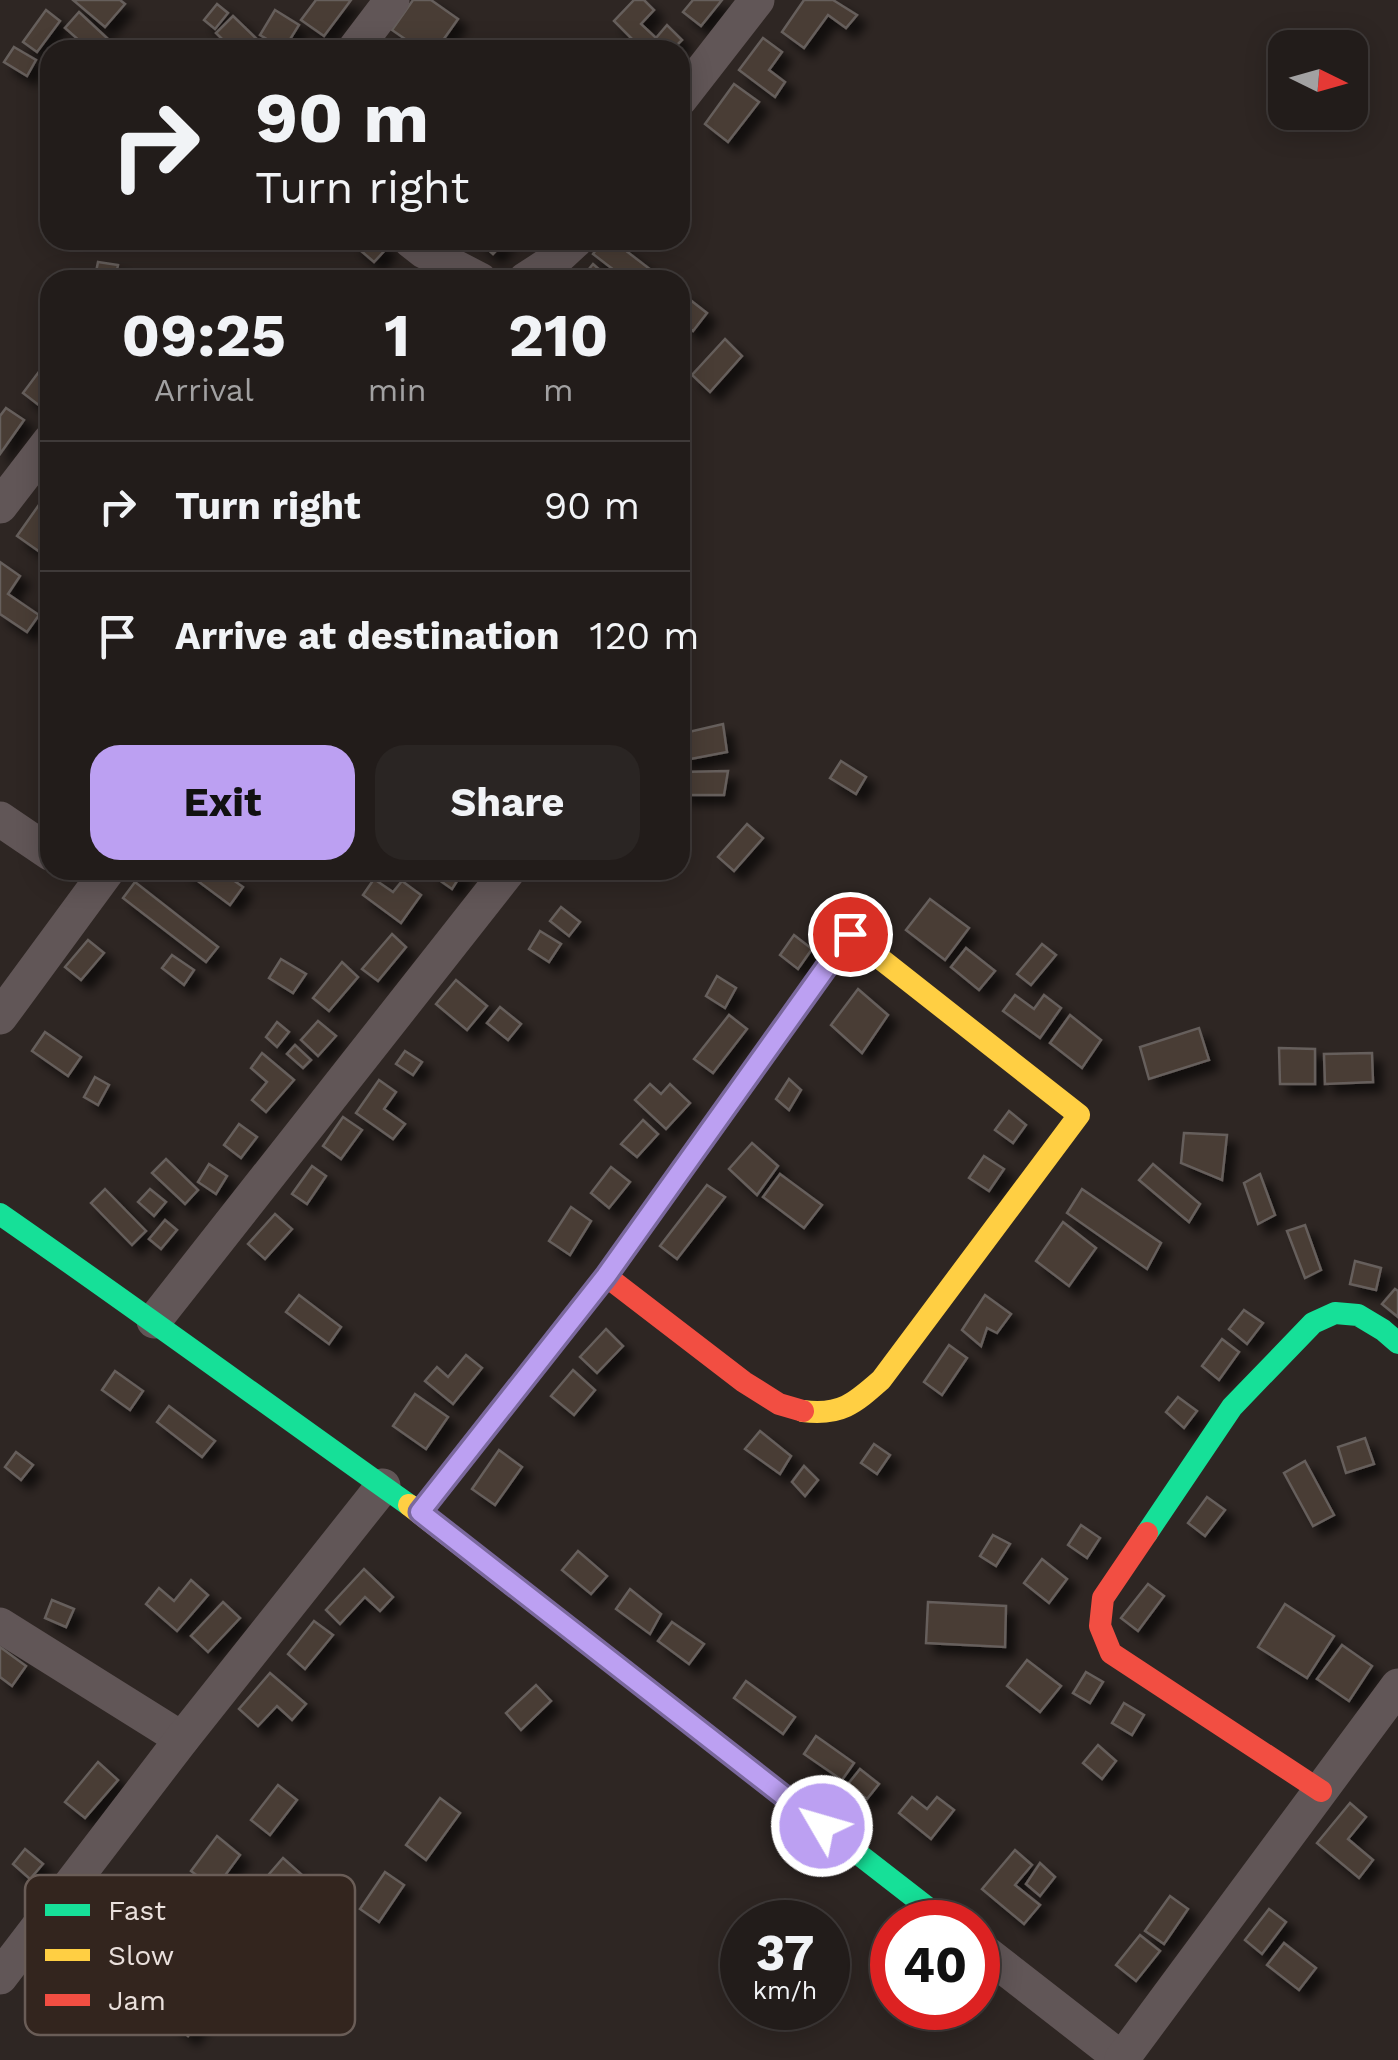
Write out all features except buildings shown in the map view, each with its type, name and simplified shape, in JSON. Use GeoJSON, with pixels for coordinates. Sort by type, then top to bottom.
{"type":"FeatureCollection","features":[{"type":"Feature","properties":{"kind":"street"},"geometry":{"type":"LineString","coordinates":[[362,40],[392,0]]}},
{"type":"Feature","properties":{"kind":"street"},"geometry":{"type":"LineString","coordinates":[[690,86],[757,0]]}},
{"type":"Feature","properties":{"kind":"street"},"geometry":{"type":"LineString","coordinates":[[423,250],[461,270]]}},
{"type":"Feature","properties":{"kind":"street"},"geometry":{"type":"LineString","coordinates":[[542,270],[566,250]]}},
{"type":"Feature","properties":{"kind":"street"},"geometry":{"type":"LineString","coordinates":[[0,506],[40,454]]}},
{"type":"Feature","properties":{"kind":"street"},"geometry":{"type":"LineString","coordinates":[[0,819],[40,846]]}},
{"type":"Feature","properties":{"kind":"street"},"geometry":{"type":"LineString","coordinates":[[0,1018],[90,880]]}},
{"type":"Feature","properties":{"kind":"street"},"geometry":{"type":"LineString","coordinates":[[154,1320],[501,880]]}},
{"type":"Feature","properties":{"kind":"street"},"geometry":{"type":"LineString","coordinates":[[420,1512],[606,1276],[850,934],[1079,1115],[881,1380],[854,1404],[829,1412],[808,1412],[779,1404],[744,1382],[606,1276]]}},
{"type":"Feature","properties":{"kind":"street"},"geometry":{"type":"LineString","coordinates":[[0,1214],[420,1512],[918,1900]]}},
{"type":"Feature","properties":{"kind":"street"},"geometry":{"type":"LineString","coordinates":[[1321,1791],[1111,1653],[1100,1626],[1103,1598],[1232,1407],[1313,1323],[1335,1313],[1358,1315],[1398,1342]]}},
{"type":"Feature","properties":{"kind":"street"},"geometry":{"type":"LineString","coordinates":[[78,1875],[383,1486]]}},
{"type":"Feature","properties":{"kind":"street"},"geometry":{"type":"LineString","coordinates":[[0,1625],[182,1739]]}},
{"type":"Feature","properties":{"kind":"street"},"geometry":{"type":"LineString","coordinates":[[1000,1964],[1123,2060],[1398,1686]]}},
{"type":"Feature","properties":{"kind":"street"},"geometry":{"type":"LineString","coordinates":[[0,1977],[25,1944]]}},
{"type":"Feature","properties":{"kind":"traffic: fast"},"geometry":{"type":"LineString","coordinates":[[0,1214],[409,1505]]}},
{"type":"Feature","properties":{"kind":"traffic: fast"},"geometry":{"type":"LineString","coordinates":[[1147,1533],[1232,1407],[1313,1323],[1335,1313],[1358,1315],[1398,1343]]}},
{"type":"Feature","properties":{"kind":"traffic: fast"},"geometry":{"type":"LineString","coordinates":[[736,1759],[918,1900]]}},
{"type":"Feature","properties":{"kind":"traffic: slow"},"geometry":{"type":"LineString","coordinates":[[792,1015],[849,934],[1079,1115],[881,1380],[846,1406],[803,1411]]}},
{"type":"Feature","properties":{"kind":"traffic: slow"},"geometry":{"type":"LineString","coordinates":[[409,1505],[736,1759]]}},
{"type":"Feature","properties":{"kind":"traffic: jam"},"geometry":{"type":"LineString","coordinates":[[419,1512],[606,1276],[792,1015]]}},
{"type":"Feature","properties":{"kind":"traffic: jam"},"geometry":{"type":"LineString","coordinates":[[606,1276],[744,1382],[779,1404],[803,1411]]}},
{"type":"Feature","properties":{"kind":"traffic: jam"},"geometry":{"type":"LineString","coordinates":[[1147,1533],[1103,1598],[1100,1626],[1111,1653],[1321,1791]]}},
{"type":"Feature","properties":{"kind":"route"},"geometry":{"type":"LineString","coordinates":[[822,1826],[420,1512],[606,1276],[850,934]]}}]}
